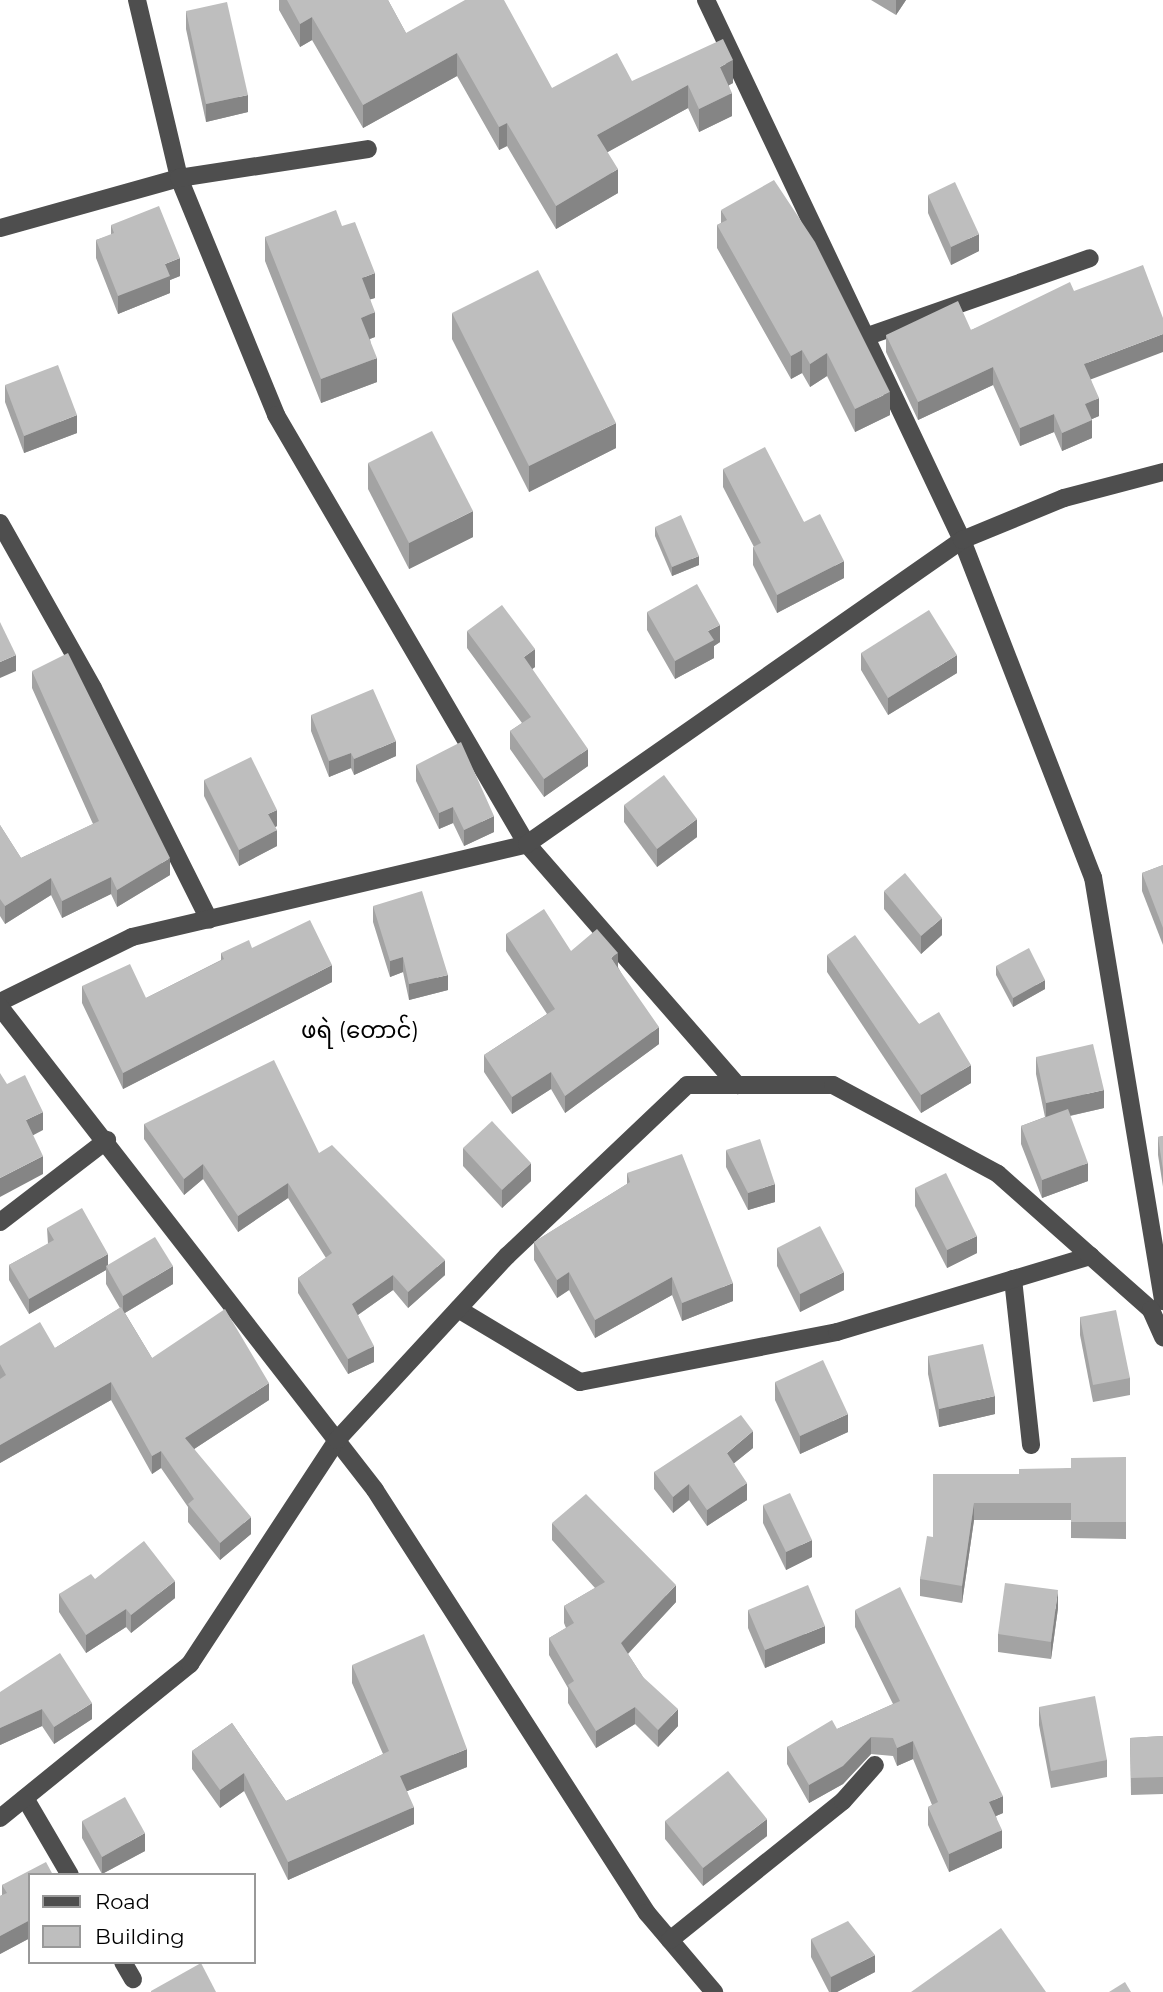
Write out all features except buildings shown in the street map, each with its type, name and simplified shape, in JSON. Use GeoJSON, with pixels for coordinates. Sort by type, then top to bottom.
{"type":"FeatureCollection","features":[{"type":"Feature","properties":{"kind":"street"},"geometry":{"type":"LineString","coordinates":[[137,0],[178,178],[276,415],[527,844],[737,1085]]}},
{"type":"Feature","properties":{"kind":"street"},"geometry":{"type":"LineString","coordinates":[[706,0],[962,540],[1093,877],[1163,1301]]}},
{"type":"Feature","properties":{"kind":"street"},"geometry":{"type":"LineString","coordinates":[[0,228],[178,178],[368,149]]}},
{"type":"Feature","properties":{"kind":"street"},"geometry":{"type":"LineString","coordinates":[[865,337],[1090,258]]}},
{"type":"Feature","properties":{"kind":"street"},"geometry":{"type":"LineString","coordinates":[[0,1002],[132,937],[527,844],[962,540],[1064,498],[1163,472]]}},
{"type":"Feature","properties":{"kind":"street"},"geometry":{"type":"LineString","coordinates":[[0,523],[93,688],[209,920]]}},
{"type":"Feature","properties":{"kind":"street"},"geometry":{"type":"LineString","coordinates":[[0,1007],[107,1140],[337,1440],[670,1940],[714,1992]]}},
{"type":"Feature","properties":{"kind":"street"},"geometry":{"type":"LineString","coordinates":[[0,1818],[190,1664],[337,1440],[458,1309],[687,1085],[833,1085],[999,1174],[1151,1310],[1163,1337]]}},
{"type":"Feature","properties":{"kind":"street"},"geometry":{"type":"LineString","coordinates":[[0,1222],[107,1140]]}},
{"type":"Feature","properties":{"kind":"street"},"geometry":{"type":"LineString","coordinates":[[458,1309],[580,1381],[837,1332],[1090,1256]]}},
{"type":"Feature","properties":{"kind":"street"},"geometry":{"type":"LineString","coordinates":[[1013,1279],[1031,1445]]}},
{"type":"Feature","properties":{"kind":"street"},"geometry":{"type":"LineString","coordinates":[[670,1940],[843,1801],[875,1765]]}},
{"type":"Feature","properties":{"kind":"street"},"geometry":{"type":"LineString","coordinates":[[24,1798],[69,1873]]}},
{"type":"Feature","properties":{"kind":"street"},"geometry":{"type":"LineString","coordinates":[[124,1964],[133,1979]]}},
{"type":"Feature","properties":{"kind":"district","name":"ဖရဲ (တောင်)"},"geometry":{"type":"Point","coordinates":[360,1030]}}]}
